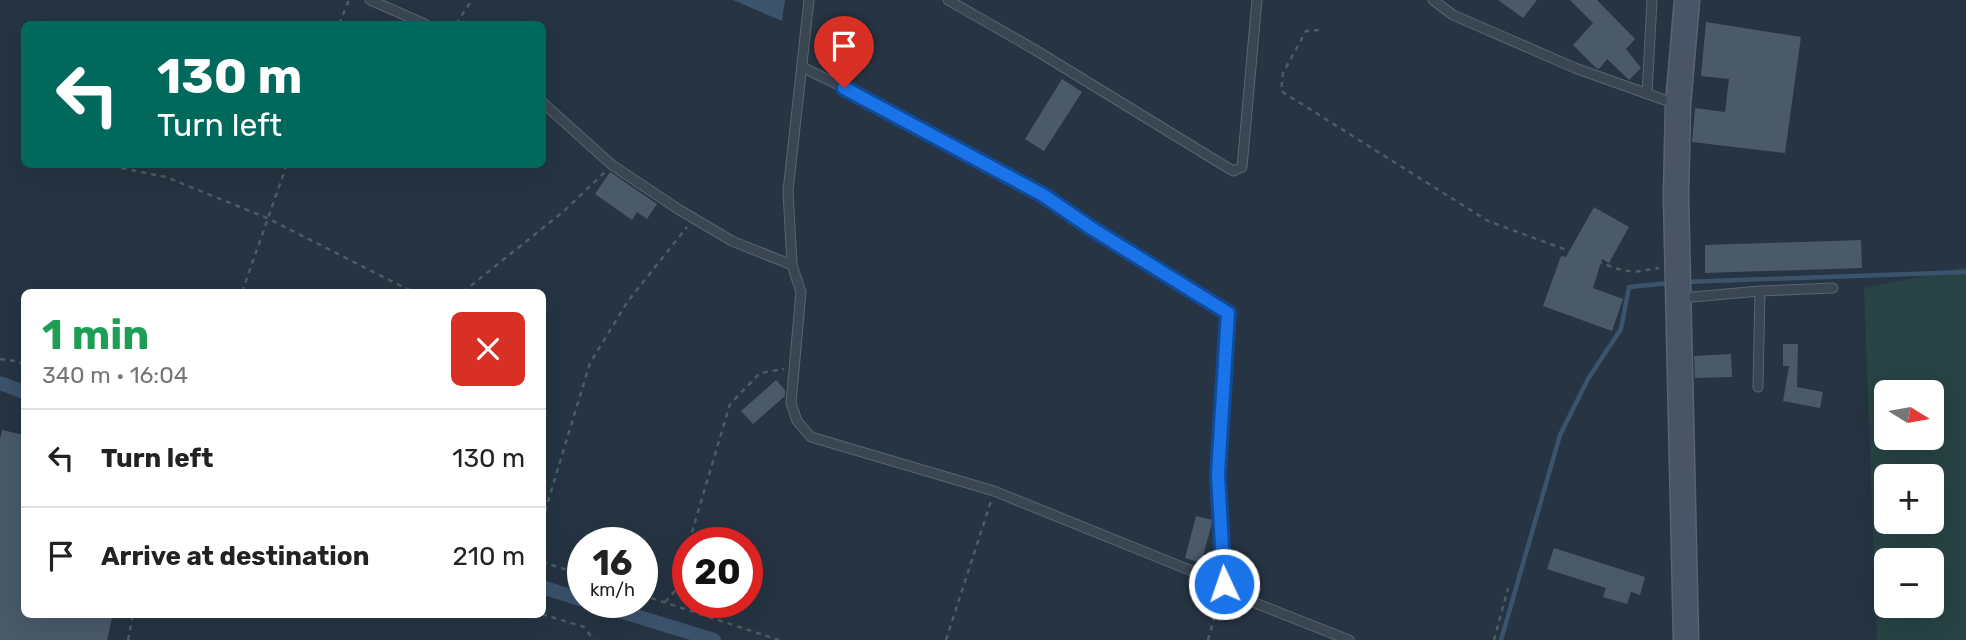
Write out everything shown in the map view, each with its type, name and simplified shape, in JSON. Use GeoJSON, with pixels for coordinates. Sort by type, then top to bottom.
{"type":"FeatureCollection","features":[{"type":"Feature","properties":{"kind":"main road"},"geometry":{"type":"LineString","coordinates":[[1686,640],[1676,264],[1678,105],[1687,0]]}},
{"type":"Feature","properties":{"kind":"lane"},"geometry":{"type":"LineString","coordinates":[[370,0],[418,21]]}},
{"type":"Feature","properties":{"kind":"lane"},"geometry":{"type":"LineString","coordinates":[[809,0],[788,191],[792,265],[801,292],[791,403],[797,421],[811,437],[994,491],[1224,584],[1250,601],[1349,640]]}},
{"type":"Feature","properties":{"kind":"lane"},"geometry":{"type":"LineString","coordinates":[[948,0],[1233,171],[1241,167],[1257,0]]}},
{"type":"Feature","properties":{"kind":"lane"},"geometry":{"type":"LineString","coordinates":[[1433,0],[1453,15],[1575,68],[1678,105]]}},
{"type":"Feature","properties":{"kind":"lane"},"geometry":{"type":"LineString","coordinates":[[1647,94],[1652,0]]}},
{"type":"Feature","properties":{"kind":"lane"},"geometry":{"type":"LineString","coordinates":[[802,67],[865,98],[1043,195],[1228,313],[1218,474],[1224,584]]}},
{"type":"Feature","properties":{"kind":"lane"},"geometry":{"type":"LineString","coordinates":[[546,106],[612,165],[732,241],[792,265]]}},
{"type":"Feature","properties":{"kind":"lane"},"geometry":{"type":"LineString","coordinates":[[1677,299],[1759,291],[1833,288]]}},
{"type":"Feature","properties":{"kind":"lane"},"geometry":{"type":"LineString","coordinates":[[1758,387],[1759,291]]}},
{"type":"Feature","properties":{"kind":"path"},"geometry":{"type":"LineString","coordinates":[[340,21],[349,0]]}},
{"type":"Feature","properties":{"kind":"path"},"geometry":{"type":"LineString","coordinates":[[458,21],[472,0]]}},
{"type":"Feature","properties":{"kind":"path"},"geometry":{"type":"LineString","coordinates":[[1319,30],[1306,31],[1283,73],[1281,91],[1488,221],[1618,269],[1634,272],[1676,264]]}},
{"type":"Feature","properties":{"kind":"path"},"geometry":{"type":"LineString","coordinates":[[467,289],[564,211],[612,165]]}},
{"type":"Feature","properties":{"kind":"path"},"geometry":{"type":"LineString","coordinates":[[122,168],[166,177],[267,218],[406,289]]}},
{"type":"Feature","properties":{"kind":"path"},"geometry":{"type":"LineString","coordinates":[[243,289],[286,168]]}},
{"type":"Feature","properties":{"kind":"path"},"geometry":{"type":"LineString","coordinates":[[546,508],[590,363],[628,301],[694,218]]}},
{"type":"Feature","properties":{"kind":"path"},"geometry":{"type":"LineString","coordinates":[[0,359],[21,363]]}},
{"type":"Feature","properties":{"kind":"path"},"geometry":{"type":"LineString","coordinates":[[693,527],[730,404],[760,373],[794,368]]}},
{"type":"Feature","properties":{"kind":"path"},"geometry":{"type":"LineString","coordinates":[[946,640],[994,491]]}},
{"type":"Feature","properties":{"kind":"path"},"geometry":{"type":"LineString","coordinates":[[546,563],[567,570]]}},
{"type":"Feature","properties":{"kind":"path"},"geometry":{"type":"LineString","coordinates":[[1208,640],[1224,584]]}},
{"type":"Feature","properties":{"kind":"path"},"geometry":{"type":"LineString","coordinates":[[1494,640],[1508,588]]}},
{"type":"Feature","properties":{"kind":"path"},"geometry":{"type":"LineString","coordinates":[[666,602],[672,595]]}},
{"type":"Feature","properties":{"kind":"path"},"geometry":{"type":"LineString","coordinates":[[658,600],[779,640]]}},
{"type":"Feature","properties":{"kind":"path"},"geometry":{"type":"LineString","coordinates":[[546,615],[584,627],[593,640]]}},
{"type":"Feature","properties":{"kind":"path"},"geometry":{"type":"LineString","coordinates":[[128,640],[133,618]]}},
{"type":"Feature","properties":{"kind":"green space"},"geometry":{"type":"Polygon","coordinates":[[[1966,267],[1966,640],[1877,640],[1876,618],[1944,618],[1944,548],[1874,548],[1874,559],[1864,288],[1966,267]]]}},
{"type":"Feature","properties":{"kind":"water"},"geometry":{"type":"Polygon","coordinates":[[[733,0],[785,0],[782,21],[733,0]]]}},
{"type":"Feature","properties":{"kind":"building"},"geometry":{"type":"Polygon","coordinates":[[[1498,0],[1537,0],[1523,18],[1498,0]]]}},
{"type":"Feature","properties":{"kind":"building"},"geometry":{"type":"Polygon","coordinates":[[[1570,0],[1597,0],[1635,39],[1626,49],[1641,68],[1629,80],[1607,59],[1599,69],[1596,68],[1573,45],[1593,23],[1570,0]]]}},
{"type":"Feature","properties":{"kind":"building"},"geometry":{"type":"Polygon","coordinates":[[[1706,22],[1801,37],[1785,153],[1692,142],[1695,108],[1725,112],[1729,79],[1701,76],[1706,22]]]}},
{"type":"Feature","properties":{"kind":"building"},"geometry":{"type":"Polygon","coordinates":[[[1062,79],[1082,92],[1044,151],[1025,139],[1062,79]]]}},
{"type":"Feature","properties":{"kind":"building"},"geometry":{"type":"Polygon","coordinates":[[[610,172],[657,204],[647,219],[637,212],[632,220],[595,194],[610,172]]]}},
{"type":"Feature","properties":{"kind":"building"},"geometry":{"type":"Polygon","coordinates":[[[1594,207],[1629,227],[1609,263],[1602,259],[1593,288],[1623,299],[1612,331],[1543,306],[1561,256],[1566,257],[1594,207]]]}},
{"type":"Feature","properties":{"kind":"building"},"geometry":{"type":"Polygon","coordinates":[[[1861,240],[1862,268],[1705,273],[1705,245],[1861,240]]]}},
{"type":"Feature","properties":{"kind":"building"},"geometry":{"type":"Polygon","coordinates":[[[1783,344],[1798,344],[1797,387],[1823,392],[1820,408],[1783,401],[1789,366],[1783,366],[1783,344]]]}},
{"type":"Feature","properties":{"kind":"building"},"geometry":{"type":"Polygon","coordinates":[[[1731,354],[1732,377],[1695,378],[1694,356],[1731,354]]]}},
{"type":"Feature","properties":{"kind":"building"},"geometry":{"type":"Polygon","coordinates":[[[776,380],[785,390],[785,396],[753,424],[741,411],[776,380]]]}},
{"type":"Feature","properties":{"kind":"building"},"geometry":{"type":"Polygon","coordinates":[[[2,430],[21,434],[21,618],[112,618],[107,640],[0,640],[2,430]]]}},
{"type":"Feature","properties":{"kind":"building"},"geometry":{"type":"Polygon","coordinates":[[[1196,516],[1213,520],[1201,563],[1185,558],[1196,516]]]}},
{"type":"Feature","properties":{"kind":"building"},"geometry":{"type":"Polygon","coordinates":[[[1554,548],[1645,577],[1640,595],[1631,592],[1627,604],[1603,597],[1606,588],[1547,569],[1554,548]]]}},
{"type":"Feature","properties":{"kind":"waterway"},"geometry":{"type":"LineString","coordinates":[[1685,282],[1966,272]]}},
{"type":"Feature","properties":{"kind":"waterway"},"geometry":{"type":"LineString","coordinates":[[1501,640],[1560,435],[1588,379],[1621,329],[1629,287],[1669,283]]}},
{"type":"Feature","properties":{"kind":"waterway"},"geometry":{"type":"LineString","coordinates":[[0,383],[21,391]]}},
{"type":"Feature","properties":{"kind":"waterway"},"geometry":{"type":"LineString","coordinates":[[546,588],[567,595]]}},
{"type":"Feature","properties":{"kind":"waterway"},"geometry":{"type":"LineString","coordinates":[[642,618],[714,640]]}},
{"type":"Feature","properties":{"kind":"route"},"geometry":{"type":"LineString","coordinates":[[844,88],[1043,195],[1228,313],[1218,474],[1224,584]]}}]}
